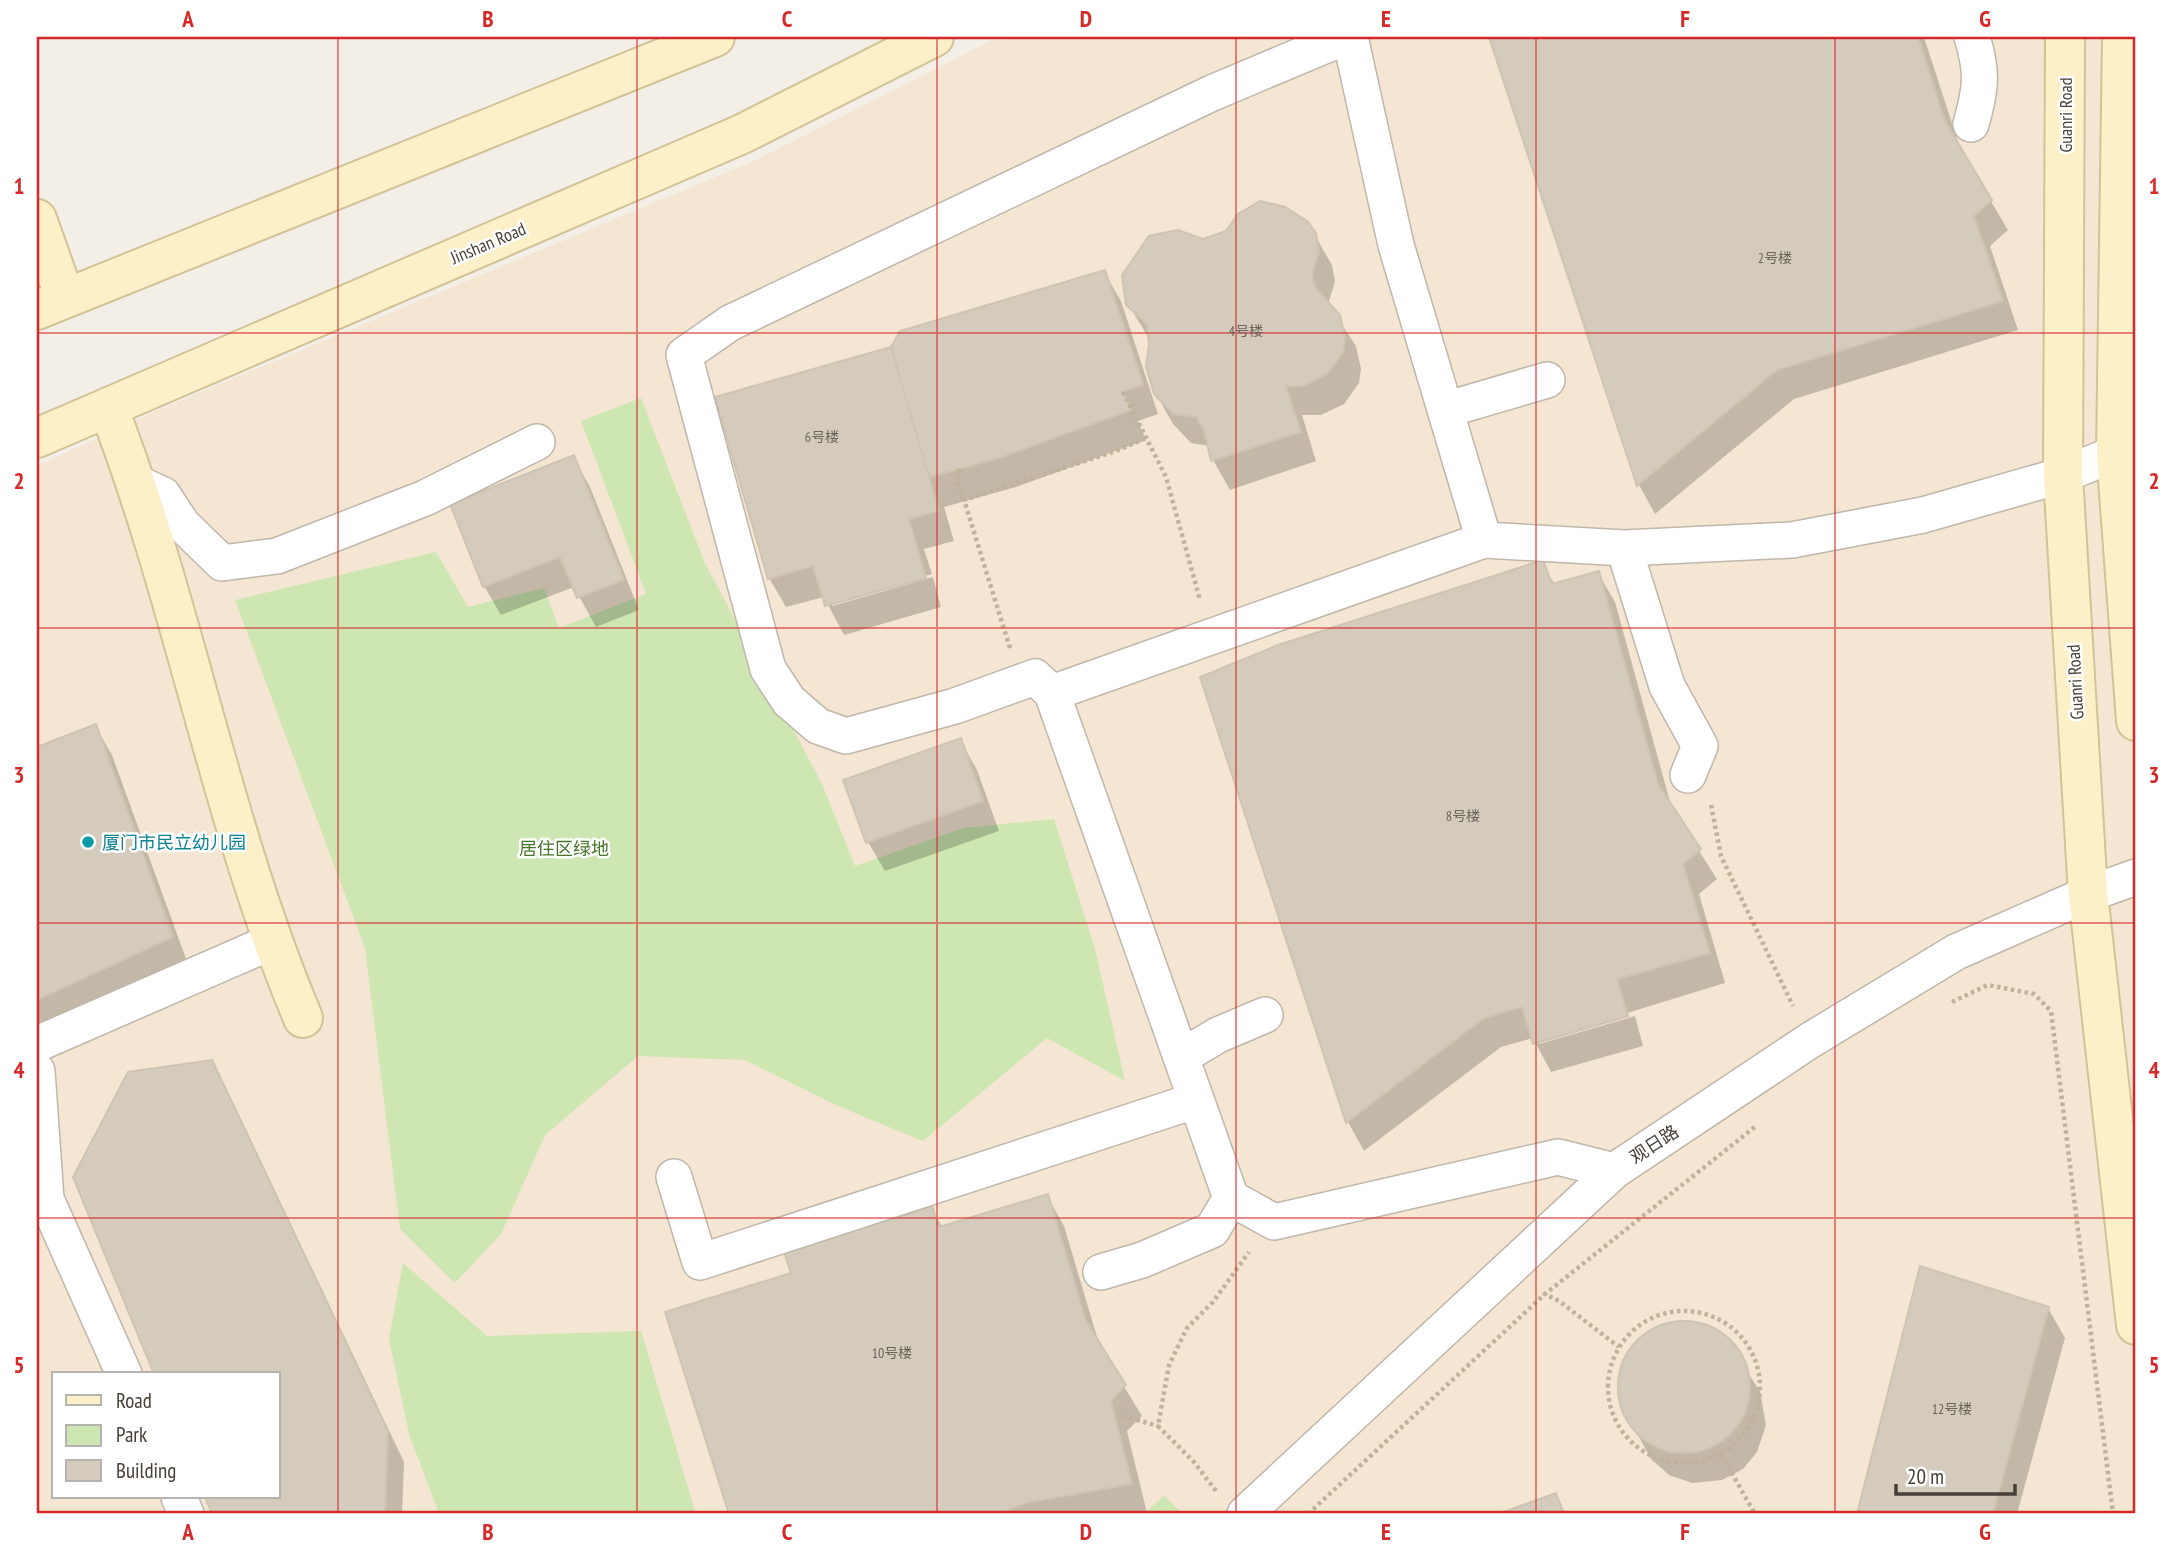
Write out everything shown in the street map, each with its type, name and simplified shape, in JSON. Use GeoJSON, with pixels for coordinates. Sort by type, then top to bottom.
{"type":"FeatureCollection","features":[{"type":"Feature","properties":{"kind":"street"},"geometry":{"type":"LineString","coordinates":[[37,219],[51,304],[715,37]]}},
{"type":"Feature","properties":{"kind":"street","name":"Jinshan Road"},"geometry":{"type":"LineString","coordinates":[[37,438],[742,134],[934,37]]}},
{"type":"Feature","properties":{"kind":"street"},"geometry":{"type":"LineString","coordinates":[[1484,540],[1396,245],[1348,37],[1212,93],[730,323],[684,355],[768,669],[789,701],[818,726],[846,736],[955,706],[1037,688],[1210,636],[1484,540],[1624,548],[1792,540],[1923,515],[2063,475],[2116,453]]}},
{"type":"Feature","properties":{"kind":"street"},"geometry":{"type":"LineString","coordinates":[[1971,124],[1980,93],[1981,64],[1972,37]]}},
{"type":"Feature","properties":{"kind":"street","name":"Guanri Road"},"geometry":{"type":"LineString","coordinates":[[2065,37],[2063,475],[2088,894],[2136,1325]]}},
{"type":"Feature","properties":{"kind":"street"},"geometry":{"type":"LineString","coordinates":[[2122,37],[2116,453],[2136,721]]}},
{"type":"Feature","properties":{"kind":"street"},"geometry":{"type":"LineString","coordinates":[[1445,410],[1547,380]]}},
{"type":"Feature","properties":{"kind":"street"},"geometry":{"type":"LineString","coordinates":[[107,407],[137,483],[271,942],[303,1018]]}},
{"type":"Feature","properties":{"kind":"street"},"geometry":{"type":"LineString","coordinates":[[137,483],[163,495],[181,524],[222,563],[277,556],[425,498],[537,442]]}},
{"type":"Feature","properties":{"kind":"street"},"geometry":{"type":"LineString","coordinates":[[1624,548],[1667,686],[1694,761]]}},
{"type":"Feature","properties":{"kind":"street"},"geometry":{"type":"LineString","coordinates":[[1037,688],[1181,1057],[1194,1101],[1231,1198],[1275,1222],[1558,1157],[1614,1171]]}},
{"type":"Feature","properties":{"kind":"street","name":"观日路"},"geometry":{"type":"LineString","coordinates":[[1234,1507],[1507,1270],[1614,1171],[1809,1041],[1956,951],[2088,894],[2136,877]]}},
{"type":"Feature","properties":{"kind":"street"},"geometry":{"type":"LineString","coordinates":[[37,1044],[271,942]]}},
{"type":"Feature","properties":{"kind":"street"},"geometry":{"type":"LineString","coordinates":[[1181,1057],[1218,1035],[1265,1015]]}},
{"type":"Feature","properties":{"kind":"street"},"geometry":{"type":"LineString","coordinates":[[37,1071],[46,1199],[123,1372]]}},
{"type":"Feature","properties":{"kind":"street"},"geometry":{"type":"LineString","coordinates":[[674,1177],[700,1262],[1194,1101]]}},
{"type":"Feature","properties":{"kind":"street"},"geometry":{"type":"LineString","coordinates":[[1101,1272],[1142,1260],[1212,1230],[1231,1198]]}},
{"type":"Feature","properties":{"kind":"street"},"geometry":{"type":"LineString","coordinates":[[178,1498],[186,1514]]}},
{"type":"Feature","properties":{"kind":"path"},"geometry":{"type":"LineString","coordinates":[[1123,392],[1166,477],[1210,636]]}},
{"type":"Feature","properties":{"kind":"path"},"geometry":{"type":"LineString","coordinates":[[964,500],[1116,451],[1146,438]]}},
{"type":"Feature","properties":{"kind":"path"},"geometry":{"type":"LineString","coordinates":[[960,469],[957,483],[1037,688]]}},
{"type":"Feature","properties":{"kind":"path"},"geometry":{"type":"LineString","coordinates":[[1694,761],[1721,856],[1809,1041]]}},
{"type":"Feature","properties":{"kind":"path"},"geometry":{"type":"LineString","coordinates":[[1940,1008],[1988,985],[2034,993],[2051,1011],[2113,1514]]}},
{"type":"Feature","properties":{"kind":"path"},"geometry":{"type":"LineString","coordinates":[[1308,1514],[1545,1294],[1765,1119]]}},
{"type":"Feature","properties":{"kind":"path"},"geometry":{"type":"LineString","coordinates":[[1158,1426],[1169,1365],[1188,1328],[1213,1302],[1275,1222]]}},
{"type":"Feature","properties":{"kind":"path"},"geometry":{"type":"LineString","coordinates":[[1507,1270],[1619,1348]]}},
{"type":"Feature","properties":{"kind":"path"},"geometry":{"type":"LineString","coordinates":[[1682,1311],[1708,1315],[1724,1322],[1746,1344],[1759,1373],[1759,1402],[1755,1418],[1737,1443],[1721,1454],[1688,1464],[1654,1458],[1623,1434],[1614,1419],[1608,1389],[1609,1372],[1619,1348],[1641,1324],[1662,1314],[1682,1311]]}},
{"type":"Feature","properties":{"kind":"path"},"geometry":{"type":"LineString","coordinates":[[1123,1416],[1158,1426],[1234,1507]]}},
{"type":"Feature","properties":{"kind":"path"},"geometry":{"type":"LineString","coordinates":[[1721,1454],[1755,1514]]}},
{"type":"Feature","properties":{"kind":"shaded area"},"geometry":{"type":"Polygon","coordinates":[[[998,37],[2136,37],[2136,1514],[37,1514],[37,466],[158,410],[754,161],[998,37]]]}},
{"type":"Feature","properties":{"kind":"green space","name":"居住区绿地"},"geometry":{"type":"Polygon","coordinates":[[[641,398],[704,561],[822,784],[855,866],[964,828],[1054,819],[1095,949],[1125,1081],[1047,1038],[923,1141],[838,1106],[745,1060],[638,1056],[545,1135],[501,1234],[455,1283],[400,1229],[365,948],[235,600],[436,552],[468,607],[544,588],[559,628],[646,594],[581,421],[641,398]]]}},
{"type":"Feature","properties":{"kind":"green space"},"geometry":{"type":"Polygon","coordinates":[[[403,1263],[487,1336],[641,1331],[696,1514],[439,1514],[409,1434],[389,1339],[403,1263]]]}},
{"type":"Feature","properties":{"kind":"green space"},"geometry":{"type":"Polygon","coordinates":[[[1164,1496],[1183,1514],[1143,1514],[1164,1496]]]}},
{"type":"Feature","properties":{"kind":"building"},"geometry":{"type":"Polygon","coordinates":[[[1489,37],[1918,37],[1945,121],[1992,200],[1974,216],[2003,301],[1777,370],[1637,486],[1489,37]]]}},
{"type":"Feature","properties":{"kind":"building"},"geometry":{"type":"Polygon","coordinates":[[[1260,201],[1285,207],[1307,221],[1316,233],[1319,252],[1312,274],[1315,287],[1340,315],[1345,338],[1343,353],[1327,374],[1304,386],[1286,386],[1301,432],[1211,461],[1204,430],[1196,417],[1173,414],[1154,394],[1146,366],[1149,344],[1147,324],[1126,305],[1122,275],[1149,236],[1178,230],[1203,239],[1226,231],[1238,214],[1260,201]]]}},
{"type":"Feature","properties":{"kind":"building"},"geometry":{"type":"Polygon","coordinates":[[[1105,270],[1143,384],[1123,392],[1131,410],[999,458],[929,477],[891,347],[900,331],[1105,270]]]}},
{"type":"Feature","properties":{"kind":"building"},"geometry":{"type":"Polygon","coordinates":[[[891,347],[939,511],[909,519],[926,578],[825,606],[813,566],[768,579],[715,397],[891,347]]]}},
{"type":"Feature","properties":{"kind":"building"},"geometry":{"type":"Polygon","coordinates":[[[574,455],[624,580],[577,598],[560,557],[483,587],[450,504],[574,455]]]}},
{"type":"Feature","properties":{"kind":"building"},"geometry":{"type":"Polygon","coordinates":[[[1543,560],[1552,584],[1599,571],[1658,784],[1701,849],[1683,864],[1710,953],[1617,979],[1628,1016],[1533,1044],[1522,1007],[1484,1018],[1346,1123],[1200,677],[1278,645],[1543,560]]]}},
{"type":"Feature","properties":{"kind":"building","name":"厦门市民立幼儿园"},"geometry":{"type":"Polygon","coordinates":[[[96,724],[173,937],[37,1000],[37,747],[96,724]]]}},
{"type":"Feature","properties":{"kind":"building"},"geometry":{"type":"Polygon","coordinates":[[[961,738],[983,801],[866,843],[843,780],[961,738]]]}},
{"type":"Feature","properties":{"kind":"building"},"geometry":{"type":"Polygon","coordinates":[[[212,1060],[388,1431],[385,1514],[212,1514],[205,1498],[280,1498],[280,1372],[153,1372],[73,1177],[128,1072],[212,1060]]]}},
{"type":"Feature","properties":{"kind":"building"},"geometry":{"type":"Polygon","coordinates":[[[1048,1194],[1086,1321],[1126,1385],[1111,1401],[1132,1484],[1025,1503],[1000,1514],[729,1514],[665,1312],[791,1273],[784,1252],[932,1206],[939,1227],[1048,1194]]]}},
{"type":"Feature","properties":{"kind":"building"},"geometry":{"type":"Polygon","coordinates":[[[1920,1266],[2049,1307],[1993,1514],[1857,1514],[1920,1266]]]}},
{"type":"Feature","properties":{"kind":"building"},"geometry":{"type":"Polygon","coordinates":[[[1684,1321],[1709,1326],[1731,1340],[1745,1362],[1750,1387],[1745,1412],[1731,1434],[1709,1448],[1684,1453],[1659,1448],[1637,1434],[1623,1412],[1618,1387],[1623,1362],[1637,1340],[1659,1326],[1684,1321]]]}},
{"type":"Feature","properties":{"kind":"building"},"geometry":{"type":"Polygon","coordinates":[[[1556,1493],[1564,1514],[1498,1514],[1556,1493]]]}},
{"type":"Feature","properties":{"kind":"place","name":"厦门市民立幼儿园"},"geometry":{"type":"Point","coordinates":[88,842]}}]}
